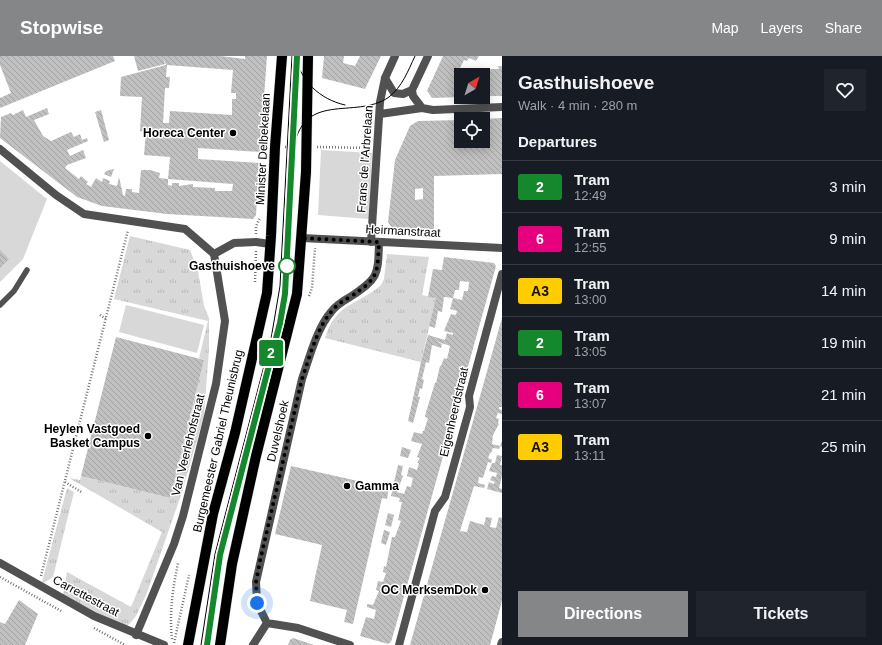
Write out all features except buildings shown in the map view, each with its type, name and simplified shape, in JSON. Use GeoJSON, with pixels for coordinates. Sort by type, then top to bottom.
{"type":"FeatureCollection","features":[{"type":"Feature","properties":{"kind":"main road","name":"Minister Delbekelaan"},"geometry":{"type":"LineString","coordinates":[[270,244],[274,147],[282,56]]}},
{"type":"Feature","properties":{"kind":"main road"},"geometry":{"type":"LineString","coordinates":[[220,644],[232,564],[298,291],[307,148],[308,56]]}},
{"type":"Feature","properties":{"kind":"main road","name":"Burgemeester Gabriel Theunisbrug"},"geometry":{"type":"LineString","coordinates":[[188,645],[212,514],[235,433],[262,316],[267,286],[270,244]]}},
{"type":"Feature","properties":{"kind":"street","name":"Frans de l'Arbrelaan"},"geometry":{"type":"LineString","coordinates":[[375,242],[381,98],[385,78],[395,56]]}},
{"type":"Feature","properties":{"kind":"street"},"geometry":{"type":"LineString","coordinates":[[422,108],[413,96],[412,90],[428,56]]}},
{"type":"Feature","properties":{"kind":"street"},"geometry":{"type":"LineString","coordinates":[[385,78],[394,93],[403,94],[412,90]]}},
{"type":"Feature","properties":{"kind":"street"},"geometry":{"type":"LineString","coordinates":[[380,114],[422,108],[433,110],[502,107]]}},
{"type":"Feature","properties":{"kind":"street"},"geometry":{"type":"LineString","coordinates":[[0,149],[56,194],[84,214],[185,229],[214,254],[234,243],[256,242],[270,244]]}},
{"type":"Feature","properties":{"kind":"street","name":"Heirmanstraat"},"geometry":{"type":"LineString","coordinates":[[302,238],[502,248]]}},
{"type":"Feature","properties":{"kind":"street","name":"Duvelshoek"},"geometry":{"type":"LineString","coordinates":[[267,623],[257,603],[256,582],[302,379],[310,354],[329,313],[340,303],[366,286],[376,275],[375,242]]}},
{"type":"Feature","properties":{"kind":"street","name":"Van Veerlehofstraat"},"geometry":{"type":"LineString","coordinates":[[136,635],[174,544],[183,516],[216,384],[225,321],[214,254]]}},
{"type":"Feature","properties":{"kind":"street","name":"Eigenheerdstraat"},"geometry":{"type":"LineString","coordinates":[[399,645],[435,511],[445,497],[470,407],[468,396],[502,274]]}},
{"type":"Feature","properties":{"kind":"street","name":"Carrettestraat"},"geometry":{"type":"LineString","coordinates":[[0,564],[94,616],[136,635],[164,645]]}},
{"type":"Feature","properties":{"kind":"street"},"geometry":{"type":"LineString","coordinates":[[253,645],[267,623],[298,628],[350,645]]}},
{"type":"Feature","properties":{"kind":"lane"},"geometry":{"type":"LineString","coordinates":[[0,305],[14,292],[27,270]]}},
{"type":"Feature","properties":{"kind":"path"},"geometry":{"type":"LineString","coordinates":[[274,147],[378,149]]}},
{"type":"Feature","properties":{"kind":"path"},"geometry":{"type":"LineString","coordinates":[[34,596],[65,482],[130,222]]}},
{"type":"Feature","properties":{"kind":"path"},"geometry":{"type":"LineString","coordinates":[[298,291],[308,296],[312,288],[315,238]]}},
{"type":"Feature","properties":{"kind":"path"},"geometry":{"type":"LineString","coordinates":[[256,242],[255,284],[267,286]]}},
{"type":"Feature","properties":{"kind":"path"},"geometry":{"type":"LineString","coordinates":[[298,291],[312,288]]}},
{"type":"Feature","properties":{"kind":"path"},"geometry":{"type":"LineString","coordinates":[[100,315],[106,319]]}},
{"type":"Feature","properties":{"kind":"path"},"geometry":{"type":"LineString","coordinates":[[65,482],[83,492]]}},
{"type":"Feature","properties":{"kind":"path"},"geometry":{"type":"LineString","coordinates":[[173,589],[170,624],[173,645]]}},
{"type":"Feature","properties":{"kind":"path"},"geometry":{"type":"LineString","coordinates":[[173,645],[178,627]]}},
{"type":"Feature","properties":{"kind":"green space"},"geometry":{"type":"Polygon","coordinates":[[[321,150],[372,153],[369,219],[318,215],[321,150]]]}},
{"type":"Feature","properties":{"kind":"green space"},"geometry":{"type":"Polygon","coordinates":[[[0,161],[47,199],[23,259],[0,282],[0,161]]]}},
{"type":"Feature","properties":{"kind":"green space"},"geometry":{"type":"Polygon","coordinates":[[[130,236],[190,250],[198,271],[204,306],[209,318],[209,350],[204,416],[181,495],[147,593],[136,616],[125,629],[63,595],[67,572],[131,607],[162,532],[69,478],[80,480],[81,476],[170,498],[204,360],[199,358],[208,321],[114,299],[130,236]]]}},
{"type":"Feature","properties":{"kind":"green space"},"geometry":{"type":"Polygon","coordinates":[[[387,254],[429,257],[422,295],[436,298],[421,362],[325,338],[335,317],[341,311],[381,285],[384,279],[387,254]]]}},
{"type":"Feature","properties":{"kind":"green space"},"geometry":{"type":"Polygon","coordinates":[[[126,305],[204,325],[197,353],[119,332],[126,305]]]}},
{"type":"Feature","properties":{"kind":"green space"},"geometry":{"type":"Polygon","coordinates":[[[67,488],[74,492],[53,577],[44,583],[42,582],[67,488]]]}},
{"type":"Feature","properties":{"kind":"tram line"},"geometry":{"type":"LineString","coordinates":[[201,645],[215,554],[271,339],[280,286],[292,56]]}},
{"type":"Feature","properties":{"kind":"tram line"},"geometry":{"type":"LineString","coordinates":[[295,56],[302,73],[312,88],[327,98],[345,105]]}},
{"type":"Feature","properties":{"kind":"tram line","name":"2"},"geometry":{"type":"LineString","coordinates":[[207,645],[220,555],[283,309],[292,179],[297,56]]}},
{"type":"Feature","properties":{"kind":"tram line"},"geometry":{"type":"LineString","coordinates":[[293,153],[298,133],[307,120],[318,113],[375,104],[389,97],[401,84],[415,56]]}},
{"type":"Feature","properties":{"kind":"tram line"},"geometry":{"type":"LineString","coordinates":[[277,331],[286,290]]}},
{"type":"Feature","properties":{"kind":"tram line"},"geometry":{"type":"LineString","coordinates":[[207,645],[210,625]]}},
{"type":"Feature","properties":{"kind":"place","name":"Horeca Center"},"geometry":{"type":"Point","coordinates":[233,133]}},
{"type":"Feature","properties":{"kind":"place","name":"Gasthuishoeve"},"geometry":{"type":"Point","coordinates":[287,266]}},
{"type":"Feature","properties":{"kind":"place","name":"Heylen Vastgoed Basket Campus"},"geometry":{"type":"Point","coordinates":[148,436]}},
{"type":"Feature","properties":{"kind":"place","name":"Gamma"},"geometry":{"type":"Point","coordinates":[347,486]}},
{"type":"Feature","properties":{"kind":"place","name":"OC MerksemDok"},"geometry":{"type":"Point","coordinates":[485,590]}},
{"type":"Feature","properties":{"kind":"route"},"geometry":{"type":"LineString","coordinates":[[257,603],[256,582],[260,561],[302,379],[310,354],[325,320],[334,307],[372,282],[378,267],[379,242],[302,238],[299,273],[287,266]]}}]}
